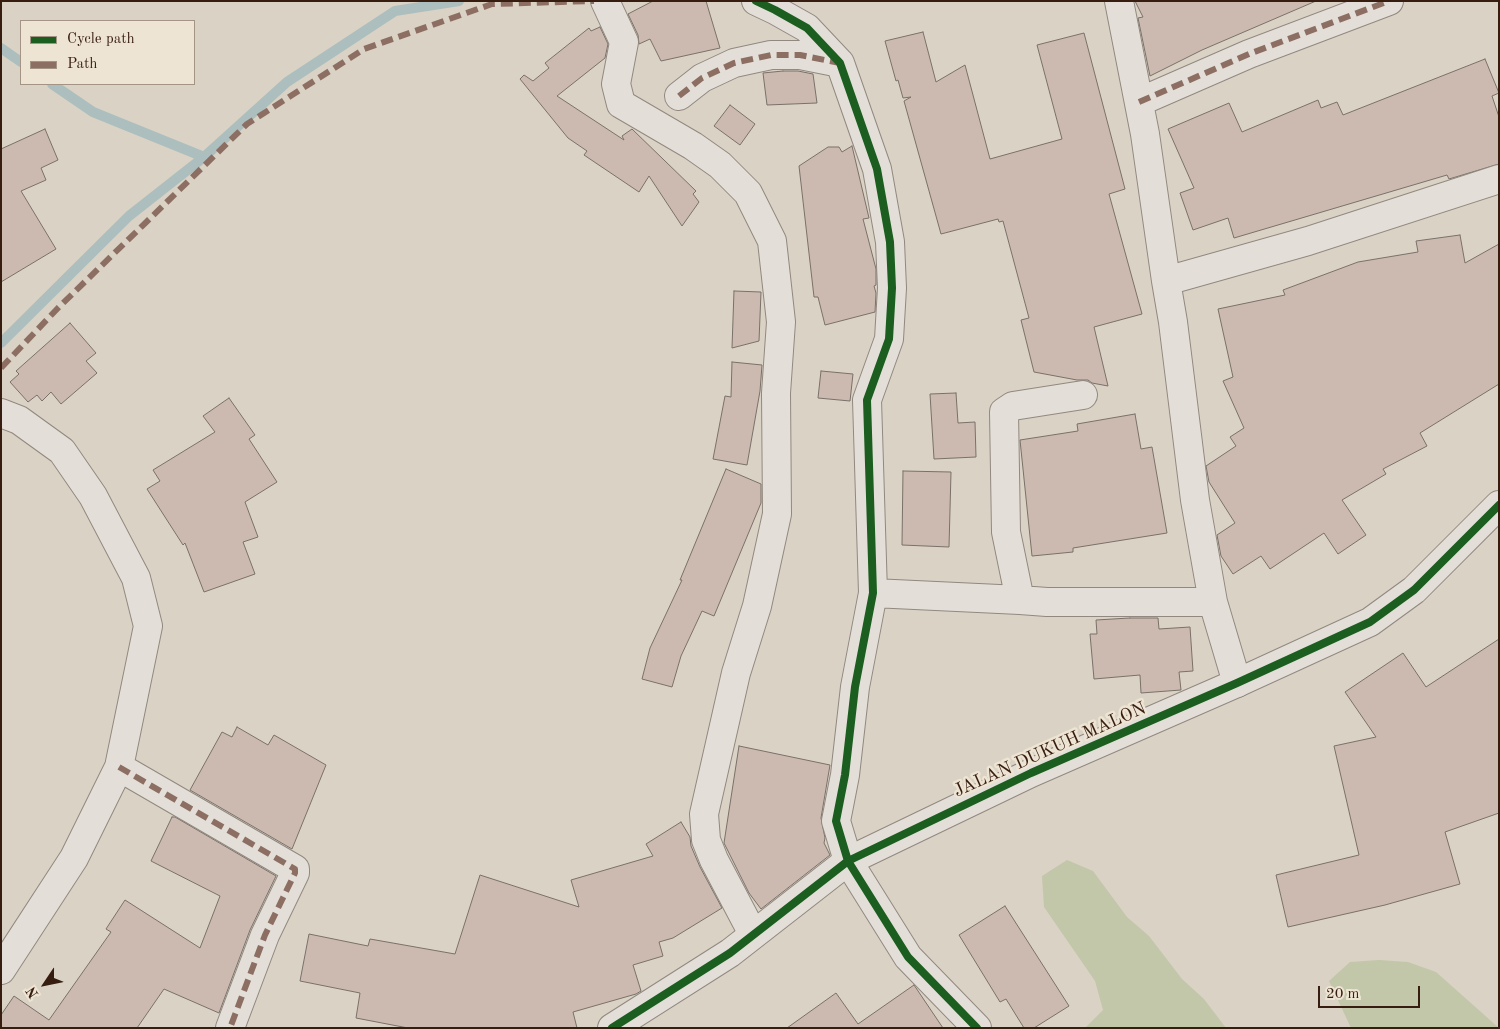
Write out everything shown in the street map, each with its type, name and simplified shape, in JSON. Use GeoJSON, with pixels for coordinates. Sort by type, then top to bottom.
{"type":"FeatureCollection","features":[{"type":"Feature","properties":{"kind":"street"},"geometry":{"type":"LineString","coordinates":[[605,1],[624,42],[616,84],[621,104],[693,146],[720,165],[748,193],[772,241],[781,322],[776,393],[777,514],[757,606],[736,673],[704,814],[706,840],[714,860],[753,934]]}},
{"type":"Feature","properties":{"kind":"street"},"geometry":{"type":"LineString","coordinates":[[756,1],[807,28],[840,63],[878,169],[890,242],[892,288],[889,339],[867,400],[873,593],[855,687],[845,775],[836,821],[848,860],[908,957],[976,1028]]}},
{"type":"Feature","properties":{"kind":"street"},"geometry":{"type":"LineString","coordinates":[[1120,1],[1145,134],[1173,322],[1195,500],[1213,602],[1237,683]]}},
{"type":"Feature","properties":{"kind":"street"},"geometry":{"type":"LineString","coordinates":[[1139,102],[1249,54],[1389,1]]}},
{"type":"Feature","properties":{"kind":"street"},"geometry":{"type":"LineString","coordinates":[[678,96],[702,78],[734,63],[771,55],[800,55],[840,63]]}},
{"type":"Feature","properties":{"kind":"street"},"geometry":{"type":"LineString","coordinates":[[1166,281],[1308,241],[1499,179]]}},
{"type":"Feature","properties":{"kind":"street"},"geometry":{"type":"LineString","coordinates":[[1020,600],[1006,532],[1004,412],[1013,406],[1084,395]]}},
{"type":"Feature","properties":{"kind":"street"},"geometry":{"type":"LineString","coordinates":[[1,413],[19,420],[62,451],[93,496],[136,578],[148,626],[119,767],[74,858],[1,970]]}},
{"type":"Feature","properties":{"kind":"street","name":"JALAN DUKUH MALON"},"geometry":{"type":"LineString","coordinates":[[612,1028],[730,953],[848,860],[1032,773],[1370,622],[1414,590],[1499,505]]}},
{"type":"Feature","properties":{"kind":"street"},"geometry":{"type":"LineString","coordinates":[[873,593],[1047,602],[1213,602]]}},
{"type":"Feature","properties":{"kind":"street"},"geometry":{"type":"LineString","coordinates":[[119,767],[295,869],[295,873],[265,934],[230,1028]]}},
{"type":"Feature","properties":{"kind":"green space"},"geometry":{"type":"Polygon","coordinates":[[[1067,860],[1093,871],[1127,917],[1149,936],[1182,979],[1204,999],[1226,1028],[1085,1028],[1103,1010],[1095,981],[1044,907],[1042,876],[1067,860]]]}},
{"type":"Feature","properties":{"kind":"green space"},"geometry":{"type":"Polygon","coordinates":[[[1379,960],[1408,962],[1436,972],[1499,1028],[1351,1028],[1329,981],[1350,962],[1379,960]]]}},
{"type":"Feature","properties":{"kind":"building"},"geometry":{"type":"Polygon","coordinates":[[[653,1],[706,1],[720,48],[661,61],[650,39],[639,44],[638,35],[628,14],[653,1]]]}},
{"type":"Feature","properties":{"kind":"building"},"geometry":{"type":"Polygon","coordinates":[[[1135,1],[1316,1],[1202,50],[1150,76],[1138,18],[1143,17],[1135,1]]]}},
{"type":"Feature","properties":{"kind":"building"},"geometry":{"type":"Polygon","coordinates":[[[600,27],[608,44],[605,58],[557,96],[624,140],[622,136],[632,129],[696,191],[693,194],[699,202],[682,226],[649,176],[639,192],[584,155],[587,151],[568,138],[520,79],[524,75],[533,81],[549,68],[545,63],[589,28],[591,31],[600,27]]]}},
{"type":"Feature","properties":{"kind":"building"},"geometry":{"type":"Polygon","coordinates":[[[923,32],[936,82],[965,65],[990,159],[1062,139],[1037,45],[1084,33],[1125,189],[1109,194],[1142,314],[1094,327],[1108,386],[1092,383],[1088,380],[1077,380],[1034,372],[1021,320],[1029,318],[1003,221],[999,222],[998,219],[941,234],[904,101],[911,97],[903,98],[898,80],[896,81],[885,41],[923,32]]]}},
{"type":"Feature","properties":{"kind":"building"},"geometry":{"type":"Polygon","coordinates":[[[1485,59],[1499,93],[1492,96],[1499,117],[1499,164],[1449,179],[1447,175],[1234,238],[1228,218],[1193,230],[1180,193],[1194,188],[1168,129],[1229,103],[1242,132],[1318,100],[1321,108],[1337,102],[1343,115],[1485,59]]]}},
{"type":"Feature","properties":{"kind":"building"},"geometry":{"type":"Polygon","coordinates":[[[783,71],[813,74],[817,103],[767,105],[763,73],[783,71]]]}},
{"type":"Feature","properties":{"kind":"building"},"geometry":{"type":"Polygon","coordinates":[[[730,105],[755,124],[740,145],[714,126],[730,105]]]}},
{"type":"Feature","properties":{"kind":"building"},"geometry":{"type":"Polygon","coordinates":[[[45,129],[58,160],[41,168],[46,180],[21,191],[56,249],[1,282],[1,149],[45,129]]]}},
{"type":"Feature","properties":{"kind":"building"},"geometry":{"type":"Polygon","coordinates":[[[852,146],[869,218],[863,219],[876,269],[876,285],[874,286],[876,293],[875,312],[825,325],[818,297],[814,297],[799,166],[828,147],[839,147],[842,152],[852,146]]]}},
{"type":"Feature","properties":{"kind":"building"},"geometry":{"type":"Polygon","coordinates":[[[1460,235],[1465,263],[1499,244],[1499,384],[1420,433],[1427,446],[1383,469],[1386,474],[1342,500],[1366,535],[1338,554],[1324,533],[1270,569],[1261,556],[1233,574],[1221,556],[1217,535],[1235,523],[1209,482],[1206,466],[1236,446],[1230,437],[1244,428],[1223,381],[1233,377],[1218,309],[1285,295],[1283,290],[1358,262],[1418,252],[1416,241],[1460,235]]]}},
{"type":"Feature","properties":{"kind":"building"},"geometry":{"type":"Polygon","coordinates":[[[734,291],[761,292],[759,341],[732,348],[734,291]]]}},
{"type":"Feature","properties":{"kind":"building"},"geometry":{"type":"Polygon","coordinates":[[[70,323],[96,353],[86,361],[97,373],[61,404],[51,392],[42,401],[37,395],[28,402],[10,382],[19,374],[16,371],[70,323]]]}},
{"type":"Feature","properties":{"kind":"building"},"geometry":{"type":"Polygon","coordinates":[[[732,362],[762,365],[760,391],[747,465],[713,459],[725,396],[731,397],[732,362]]]}},
{"type":"Feature","properties":{"kind":"building"},"geometry":{"type":"Polygon","coordinates":[[[821,371],[853,374],[850,401],[818,398],[821,371]]]}},
{"type":"Feature","properties":{"kind":"building"},"geometry":{"type":"Polygon","coordinates":[[[956,393],[958,423],[975,422],[976,457],[934,459],[930,394],[956,393]]]}},
{"type":"Feature","properties":{"kind":"building"},"geometry":{"type":"Polygon","coordinates":[[[229,398],[255,435],[249,439],[277,482],[245,502],[258,537],[243,542],[255,574],[204,592],[185,543],[183,545],[147,489],[160,481],[153,470],[215,432],[203,416],[229,398]]]}},
{"type":"Feature","properties":{"kind":"building"},"geometry":{"type":"Polygon","coordinates":[[[1135,414],[1141,449],[1152,447],[1167,533],[1073,548],[1073,552],[1032,556],[1020,440],[1078,431],[1077,424],[1135,414]]]}},
{"type":"Feature","properties":{"kind":"building"},"geometry":{"type":"Polygon","coordinates":[[[726,469],[761,484],[761,503],[714,616],[702,611],[681,656],[672,687],[642,679],[650,648],[682,580],[680,580],[726,469]]]}},
{"type":"Feature","properties":{"kind":"building"},"geometry":{"type":"Polygon","coordinates":[[[903,471],[951,472],[949,547],[902,545],[903,471]]]}},
{"type":"Feature","properties":{"kind":"building"},"geometry":{"type":"Polygon","coordinates":[[[1158,618],[1159,629],[1190,627],[1193,671],[1179,672],[1181,690],[1141,693],[1140,675],[1094,679],[1090,634],[1097,634],[1096,620],[1158,618]]]}},
{"type":"Feature","properties":{"kind":"building"},"geometry":{"type":"Polygon","coordinates":[[[1499,639],[1499,813],[1445,832],[1460,884],[1385,905],[1288,927],[1276,875],[1359,855],[1334,746],[1376,737],[1345,692],[1403,653],[1426,687],[1499,639]]]}},
{"type":"Feature","properties":{"kind":"building"},"geometry":{"type":"Polygon","coordinates":[[[237,727],[268,745],[274,735],[326,765],[292,849],[190,790],[222,732],[232,737],[237,727]]]}},
{"type":"Feature","properties":{"kind":"building"},"geometry":{"type":"Polygon","coordinates":[[[739,746],[830,765],[821,818],[825,838],[824,843],[830,855],[761,909],[749,893],[724,843],[739,746]]]}},
{"type":"Feature","properties":{"kind":"building"},"geometry":{"type":"Polygon","coordinates":[[[172,817],[276,876],[250,930],[219,1013],[164,989],[137,1028],[1,1028],[1,1015],[14,996],[49,1020],[111,932],[106,929],[125,900],[200,948],[220,896],[151,861],[172,817]]]}},
{"type":"Feature","properties":{"kind":"building"},"geometry":{"type":"Polygon","coordinates":[[[681,822],[690,837],[691,846],[700,867],[722,908],[673,938],[659,942],[663,956],[633,965],[641,991],[573,1012],[577,1028],[408,1028],[356,1018],[360,993],[300,981],[309,934],[368,946],[370,939],[455,954],[480,875],[579,907],[571,880],[653,856],[646,844],[681,822]]]}},
{"type":"Feature","properties":{"kind":"building"},"geometry":{"type":"Polygon","coordinates":[[[1005,906],[1069,1006],[1034,1028],[1024,1028],[1006,999],[1000,1002],[959,935],[1005,906]]]}},
{"type":"Feature","properties":{"kind":"building"},"geometry":{"type":"Polygon","coordinates":[[[914,985],[943,1028],[787,1028],[836,993],[858,1024],[914,985]]]}},
{"type":"Feature","properties":{"kind":"waterway"},"geometry":{"type":"LineString","coordinates":[[1,343],[129,216],[204,157],[287,82],[395,11],[459,1]]}},
{"type":"Feature","properties":{"kind":"waterway"},"geometry":{"type":"LineString","coordinates":[[1,48],[20,61]]}},
{"type":"Feature","properties":{"kind":"waterway"},"geometry":{"type":"LineString","coordinates":[[53,85],[93,112],[204,157]]}},
{"type":"Feature","properties":{"kind":"marked path"},"geometry":{"type":"LineString","coordinates":[[1,368],[58,308],[247,124],[364,49],[492,4],[594,1]]}},
{"type":"Feature","properties":{"kind":"marked path"},"geometry":{"type":"LineString","coordinates":[[1139,102],[1249,54],[1389,1]]}},
{"type":"Feature","properties":{"kind":"marked path"},"geometry":{"type":"LineString","coordinates":[[679,96],[702,78],[734,63],[771,55],[800,55],[840,63]]}},
{"type":"Feature","properties":{"kind":"marked path"},"geometry":{"type":"LineString","coordinates":[[119,767],[295,869],[295,873],[265,935],[230,1028]]}},
{"type":"Feature","properties":{"kind":"cycle path"},"geometry":{"type":"LineString","coordinates":[[756,1],[807,28],[840,63],[877,169],[890,242],[892,288],[889,339],[867,400],[873,593],[855,687],[845,775],[836,821],[848,861],[908,957],[977,1028]]}},
{"type":"Feature","properties":{"kind":"cycle path"},"geometry":{"type":"LineString","coordinates":[[612,1028],[730,953],[848,861],[1031,773],[1237,683],[1370,622],[1414,590],[1499,505]]}}]}
